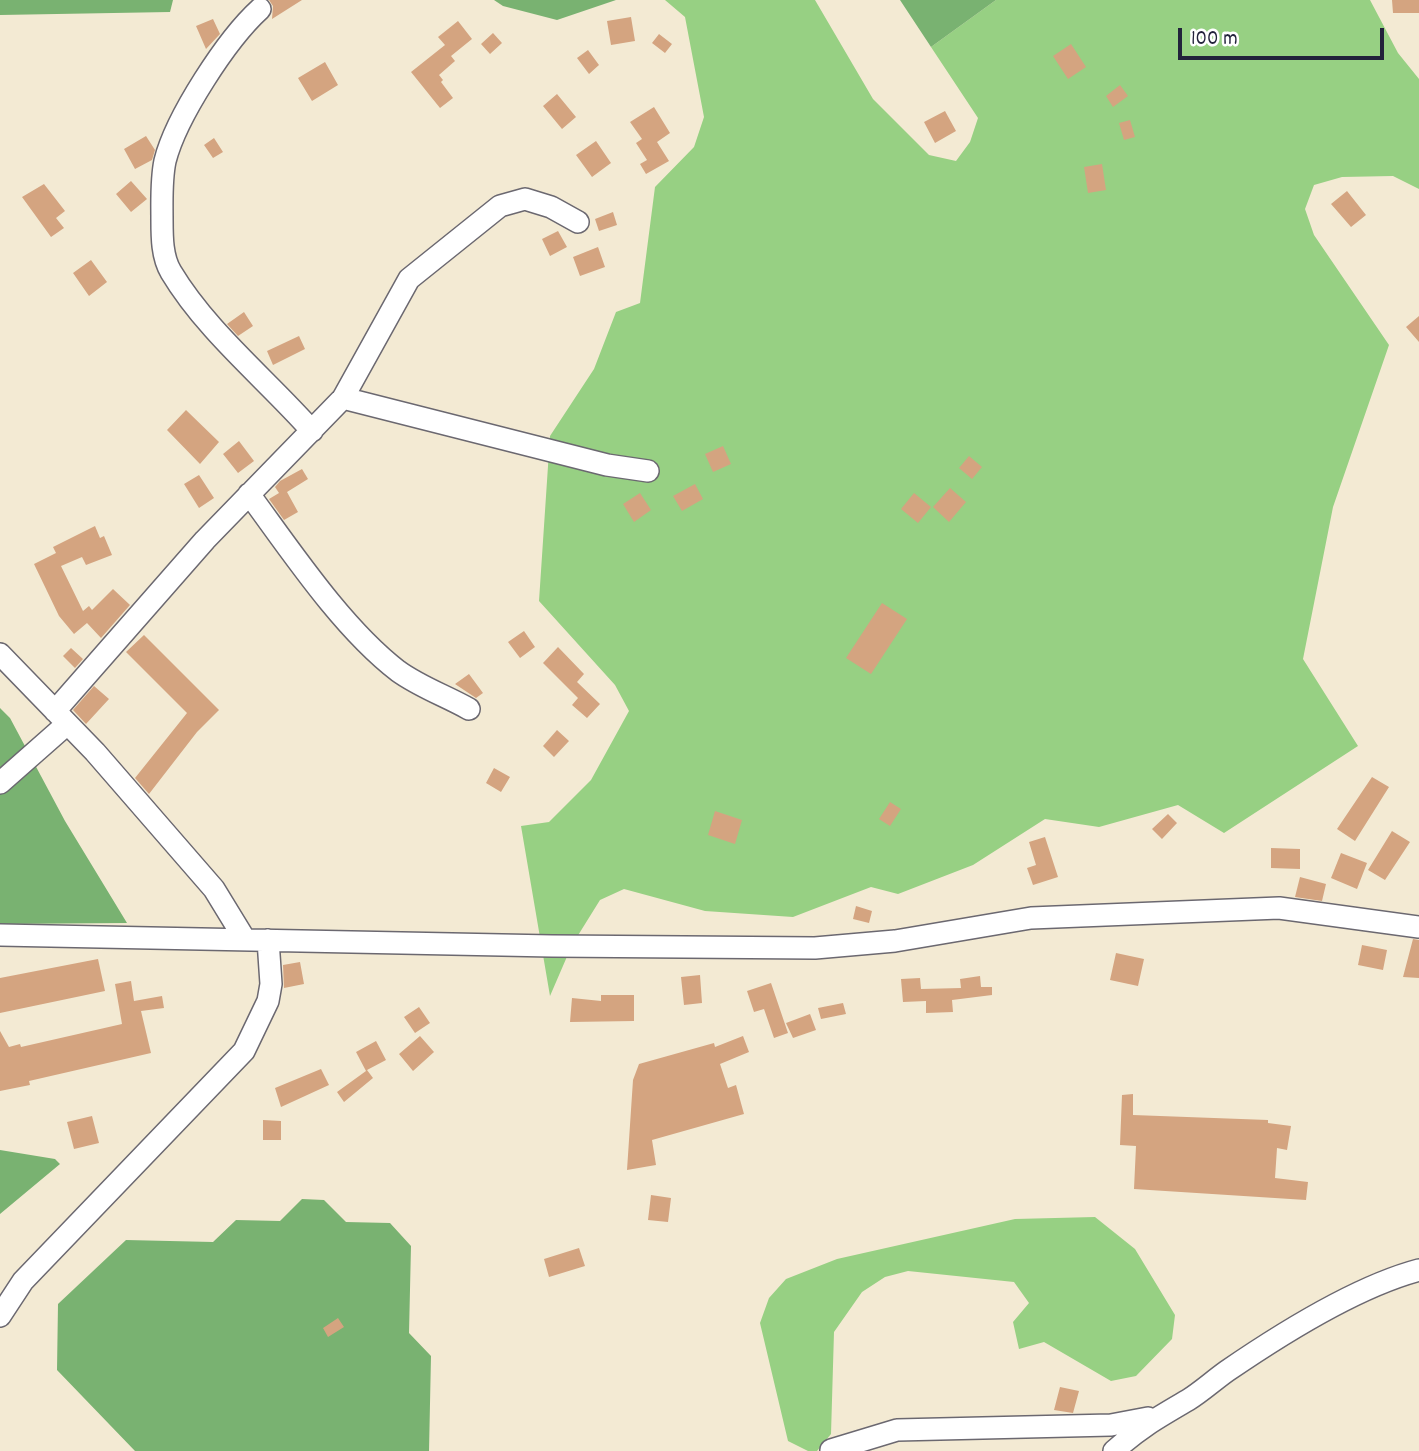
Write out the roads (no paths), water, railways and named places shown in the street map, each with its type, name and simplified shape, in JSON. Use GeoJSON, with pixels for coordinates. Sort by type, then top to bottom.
{"type":"FeatureCollection","features":[{"type":"Feature","properties":{"kind":"street"},"geometry":{"type":"LineString","coordinates":[[260,9],[241,26],[222,53],[175,131],[165,161],[162,185],[164,251],[170,270],[209,321],[312,431]]}},
{"type":"Feature","properties":{"kind":"street"},"geometry":{"type":"LineString","coordinates":[[0,783],[61,717],[249,494],[343,398],[409,279],[500,206],[526,200],[551,207],[578,222]]}},
{"type":"Feature","properties":{"kind":"street"},"geometry":{"type":"LineString","coordinates":[[343,398],[607,465],[648,471]]}},
{"type":"Feature","properties":{"kind":"street"},"geometry":{"type":"LineString","coordinates":[[249,494],[334,606],[362,638],[396,669],[419,685],[469,709]]}},
{"type":"Feature","properties":{"kind":"street"},"geometry":{"type":"LineString","coordinates":[[0,654],[61,717],[214,889],[244,938]]}},
{"type":"Feature","properties":{"kind":"street"},"geometry":{"type":"LineString","coordinates":[[0,934],[815,948],[895,941],[1031,918],[1279,908],[1419,927]]}},
{"type":"Feature","properties":{"kind":"street"},"geometry":{"type":"LineString","coordinates":[[0,1316],[23,1281],[244,1051],[268,1000],[271,984],[268,940]]}},
{"type":"Feature","properties":{"kind":"street"},"geometry":{"type":"LineString","coordinates":[[1114,1451],[1160,1414],[1340,1302],[1390,1278],[1419,1270]]}},
{"type":"Feature","properties":{"kind":"street"},"geometry":{"type":"LineString","coordinates":[[831,1450],[897,1430],[1111,1425],[1160,1414]]}}]}
